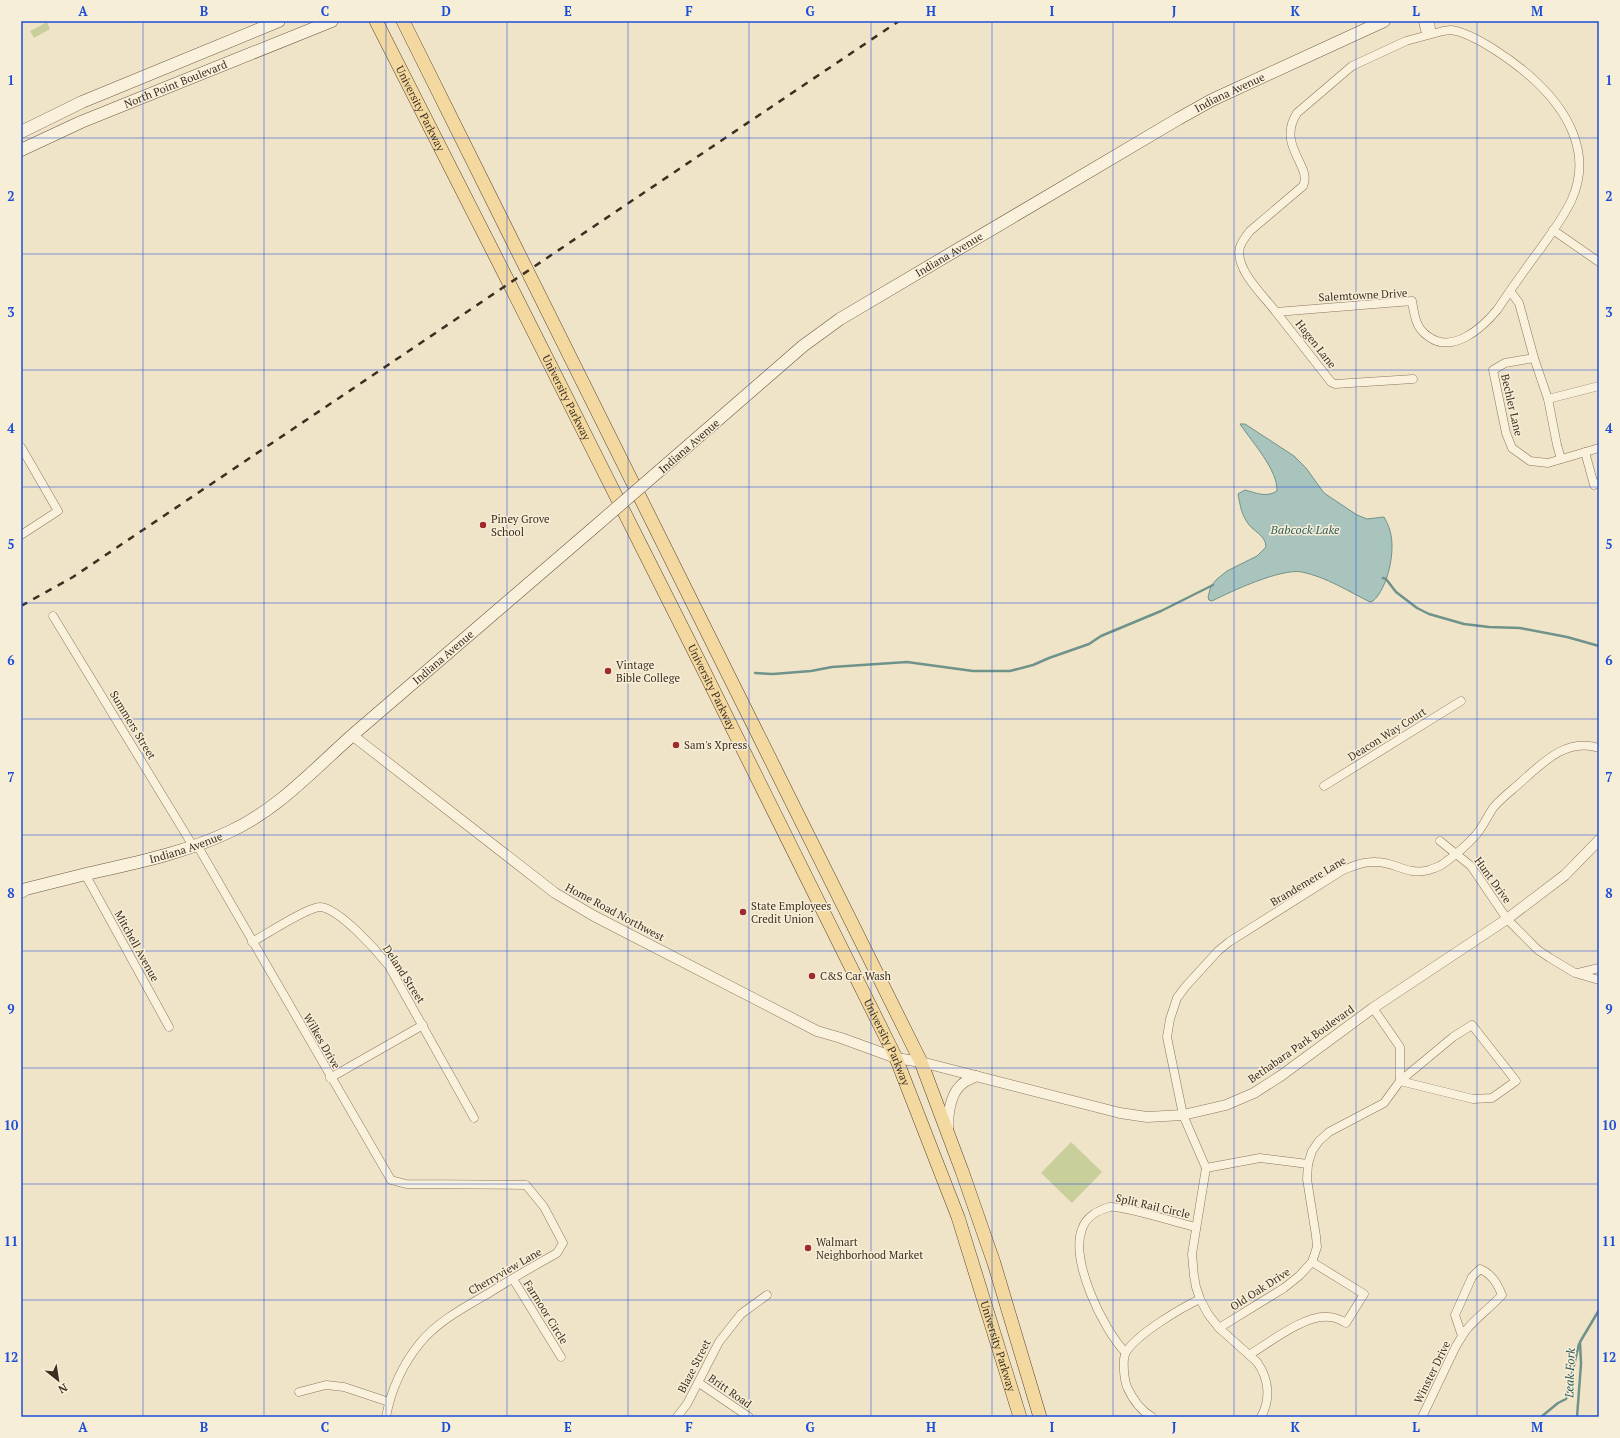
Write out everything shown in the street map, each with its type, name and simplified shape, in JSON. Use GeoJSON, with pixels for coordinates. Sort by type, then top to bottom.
{"type":"FeatureCollection","features":[{"type":"Feature","properties":{"kind":"main road","name":"North Point Boulevard"},"geometry":{"type":"LineString","coordinates":[[21,132],[82,102],[280,21]]}},
{"type":"Feature","properties":{"kind":"main road","name":"North Point Boulevard"},"geometry":{"type":"LineString","coordinates":[[21,150],[81,122],[332,21]]}},
{"type":"Feature","properties":{"kind":"main road","name":"University Parkway"},"geometry":{"type":"LineString","coordinates":[[376,21],[676,615],[896,1058],[958,1217],[1020,1417]]}},
{"type":"Feature","properties":{"kind":"main road","name":"University Parkway"},"geometry":{"type":"LineString","coordinates":[[403,21],[921,1062],[994,1263],[1040,1417]]}},
{"type":"Feature","properties":{"kind":"main road","name":"Indiana Avenue"},"geometry":{"type":"LineString","coordinates":[[23,888],[132,864],[195,846],[231,831],[266,811],[803,346],[840,319],[1212,100],[1384,21]]}},
{"type":"Feature","properties":{"kind":"street"},"geometry":{"type":"LineString","coordinates":[[1423,21],[1425,30],[1429,33],[1432,29],[1430,21]]}},
{"type":"Feature","properties":{"kind":"street","name":"Salemtowne Drive"},"geometry":{"type":"LineString","coordinates":[[1451,30],[1468,34],[1522,69],[1536,81],[1566,116],[1577,143],[1579,171],[1573,198],[1567,210],[1490,317],[1463,338],[1448,343],[1436,340],[1425,334],[1416,320],[1412,302],[1276,312],[1245,272],[1240,261],[1239,254],[1240,247],[1250,231],[1305,183],[1305,175],[1291,142],[1290,134],[1293,119],[1297,113],[1352,66],[1406,41],[1429,33],[1451,30]]}},
{"type":"Feature","properties":{"kind":"street"},"geometry":{"type":"LineString","coordinates":[[1553,230],[1599,262]]}},
{"type":"Feature","properties":{"kind":"street"},"geometry":{"type":"LineString","coordinates":[[1510,291],[1518,303],[1548,399],[1561,459],[1599,448]]}},
{"type":"Feature","properties":{"kind":"street","name":"Hagen Lane"},"geometry":{"type":"LineString","coordinates":[[1276,312],[1331,382],[1335,384],[1412,379]]}},
{"type":"Feature","properties":{"kind":"street","name":"Bechler Lane"},"geometry":{"type":"LineString","coordinates":[[1534,358],[1505,363],[1493,370],[1506,433],[1512,448],[1530,462],[1548,463],[1561,459]]}},
{"type":"Feature","properties":{"kind":"street"},"geometry":{"type":"LineString","coordinates":[[1548,399],[1599,386]]}},
{"type":"Feature","properties":{"kind":"street"},"geometry":{"type":"LineString","coordinates":[[21,447],[58,511],[21,535]]}},
{"type":"Feature","properties":{"kind":"street"},"geometry":{"type":"LineString","coordinates":[[1585,452],[1594,485],[1599,483]]}},
{"type":"Feature","properties":{"kind":"street","name":"Summers Street"},"geometry":{"type":"LineString","coordinates":[[53,616],[195,846]]}},
{"type":"Feature","properties":{"kind":"street","name":"Deacon Way Court"},"geometry":{"type":"LineString","coordinates":[[1324,786],[1461,701]]}},
{"type":"Feature","properties":{"kind":"street","name":"Home Road Northwest"},"geometry":{"type":"LineString","coordinates":[[352,736],[561,897],[594,916],[818,1031],[896,1058],[921,1062]]}},
{"type":"Feature","properties":{"kind":"street","name":"Brandemere Lane"},"geometry":{"type":"LineString","coordinates":[[1206,1168],[1184,1115],[1168,1042],[1170,1019],[1177,998],[1218,951],[1229,942],[1344,870],[1357,865],[1382,862],[1403,870],[1421,872],[1442,865],[1481,829],[1494,807],[1545,760],[1559,752],[1575,746],[1599,748]]}},
{"type":"Feature","properties":{"kind":"street","name":"Bethabara Park Boulevard"},"geometry":{"type":"LineString","coordinates":[[921,1062],[1120,1113],[1147,1117],[1184,1115],[1226,1105],[1254,1093],[1282,1075],[1373,1008],[1507,919],[1566,875],[1599,840]]}},
{"type":"Feature","properties":{"kind":"street","name":"Hunt Drive"},"geometry":{"type":"LineString","coordinates":[[1440,841],[1463,858],[1478,874],[1507,919],[1538,950],[1575,973],[1599,980]]}},
{"type":"Feature","properties":{"kind":"street","name":"Wilkes Drive"},"geometry":{"type":"LineString","coordinates":[[195,846],[391,1180],[406,1184],[468,1184]]}},
{"type":"Feature","properties":{"kind":"street","name":"Mitchell Avenue"},"geometry":{"type":"LineString","coordinates":[[85,874],[169,1027]]}},
{"type":"Feature","properties":{"kind":"street","name":"Deland Street"},"geometry":{"type":"LineString","coordinates":[[252,942],[301,914],[319,907],[332,911],[375,949],[389,966],[474,1118]]}},
{"type":"Feature","properties":{"kind":"street"},"geometry":{"type":"LineString","coordinates":[[1575,973],[1599,968]]}},
{"type":"Feature","properties":{"kind":"street"},"geometry":{"type":"LineString","coordinates":[[1373,1008],[1400,1047],[1400,1081]]}},
{"type":"Feature","properties":{"kind":"street"},"geometry":{"type":"LineString","coordinates":[[330,1078],[423,1025]]}},
{"type":"Feature","properties":{"kind":"street","name":"Old Oak Drive"},"geometry":{"type":"LineString","coordinates":[[1219,1328],[1284,1288],[1299,1276],[1312,1262],[1317,1247],[1307,1179],[1308,1164],[1312,1151],[1319,1141],[1329,1132],[1384,1103],[1400,1081],[1453,1037],[1472,1025],[1516,1081],[1492,1098],[1473,1099],[1400,1081]]}},
{"type":"Feature","properties":{"kind":"street"},"geometry":{"type":"LineString","coordinates":[[948,1133],[948,1117],[956,1091],[962,1084],[976,1076]]}},
{"type":"Feature","properties":{"kind":"street"},"geometry":{"type":"LineString","coordinates":[[1261,1417],[1265,1411],[1268,1389],[1261,1368],[1219,1328],[1208,1314],[1200,1299],[1194,1276],[1192,1261],[1206,1168],[1260,1158],[1308,1164]]}},
{"type":"Feature","properties":{"kind":"street","name":"Cherryview Lane"},"geometry":{"type":"LineString","coordinates":[[386,1417],[389,1402],[397,1381],[410,1357],[421,1342],[437,1326],[464,1307],[557,1253],[563,1243],[544,1207],[526,1185],[468,1184]]}},
{"type":"Feature","properties":{"kind":"street","name":"Split Rail Circle"},"geometry":{"type":"LineString","coordinates":[[1125,1352],[1107,1328],[1093,1299],[1081,1257],[1079,1242],[1082,1228],[1094,1214],[1114,1207],[1196,1227]]}},
{"type":"Feature","properties":{"kind":"street"},"geometry":{"type":"LineString","coordinates":[[1249,1355],[1303,1322],[1313,1318],[1329,1316],[1346,1323],[1364,1294],[1312,1262]]}},
{"type":"Feature","properties":{"kind":"street","name":"Winster Drive"},"geometry":{"type":"LineString","coordinates":[[1422,1417],[1462,1336],[1467,1329],[1492,1307],[1502,1295],[1497,1282],[1487,1272],[1480,1269],[1472,1277],[1454,1315],[1462,1336]]}},
{"type":"Feature","properties":{"kind":"street","name":"Farmoor Circle"},"geometry":{"type":"LineString","coordinates":[[512,1279],[561,1357]]}},
{"type":"Feature","properties":{"kind":"street","name":"Blaze Street"},"geometry":{"type":"LineString","coordinates":[[677,1417],[687,1404],[699,1383],[718,1342],[742,1314],[767,1295]]}},
{"type":"Feature","properties":{"kind":"street"},"geometry":{"type":"LineString","coordinates":[[1152,1417],[1136,1404],[1126,1385],[1124,1371],[1125,1352],[1137,1339],[1149,1330],[1200,1299]]}},
{"type":"Feature","properties":{"kind":"street","name":"Britt Road"},"geometry":{"type":"LineString","coordinates":[[699,1383],[749,1417]]}},
{"type":"Feature","properties":{"kind":"street"},"geometry":{"type":"LineString","coordinates":[[299,1392],[326,1385],[344,1387],[389,1402]]}},
{"type":"Feature","properties":{"kind":"green space"},"geometry":{"type":"Polygon","coordinates":[[[47,22],[50,29],[34,38],[30,31],[47,22]]]}},
{"type":"Feature","properties":{"kind":"green space"},"geometry":{"type":"Polygon","coordinates":[[[1071,1142],[1102,1172],[1072,1203],[1041,1173],[1071,1142]]]}},
{"type":"Feature","properties":{"kind":"water","name":"Babcock Lake"},"geometry":{"type":"Polygon","coordinates":[[[1240,424],[1245,424],[1294,456],[1306,468],[1324,493],[1357,515],[1367,519],[1384,517],[1389,527],[1392,539],[1391,558],[1387,578],[1383,587],[1373,601],[1370,602],[1320,577],[1302,572],[1282,573],[1244,586],[1212,601],[1209,600],[1208,597],[1211,586],[1217,579],[1227,571],[1257,556],[1266,547],[1264,539],[1249,525],[1245,519],[1238,494],[1245,490],[1265,495],[1277,491],[1276,483],[1269,465],[1240,424]]]}},
{"type":"Feature","properties":{"kind":"waterway"},"geometry":{"type":"LineString","coordinates":[[1383,578],[1386,579],[1396,592],[1417,608],[1429,614],[1464,624],[1489,627],[1520,628],[1567,637],[1599,646]]}},
{"type":"Feature","properties":{"kind":"waterway"},"geometry":{"type":"LineString","coordinates":[[755,673],[773,674],[811,671],[832,667],[907,662],[973,671],[1010,671],[1033,665],[1089,644],[1101,636],[1161,611],[1213,585]]}},
{"type":"Feature","properties":{"kind":"waterway","name":"Leak Fork"},"geometry":{"type":"LineString","coordinates":[[1577,1417],[1581,1364],[1580,1342],[1599,1310]]}},
{"type":"Feature","properties":{"kind":"waterway"},"geometry":{"type":"LineString","coordinates":[[1541,1417],[1558,1403],[1566,1399],[1579,1344]]}},
{"type":"Feature","properties":{"kind":"railway"},"geometry":{"type":"LineString","coordinates":[[21,606],[73,577],[899,21]]}},
{"type":"Feature","properties":{"kind":"place","name":"Piney Grove School"},"geometry":{"type":"Point","coordinates":[483,525]}},
{"type":"Feature","properties":{"kind":"place","name":"Vintage Bible College"},"geometry":{"type":"Point","coordinates":[608,671]}},
{"type":"Feature","properties":{"kind":"place","name":"Sam's Xpress"},"geometry":{"type":"Point","coordinates":[676,745]}},
{"type":"Feature","properties":{"kind":"place","name":"State Employees Credit Union"},"geometry":{"type":"Point","coordinates":[743,912]}},
{"type":"Feature","properties":{"kind":"place","name":"C&S Car Wash"},"geometry":{"type":"Point","coordinates":[812,976]}},
{"type":"Feature","properties":{"kind":"place","name":"Walmart Neighborhood Market"},"geometry":{"type":"Point","coordinates":[808,1248]}}]}
